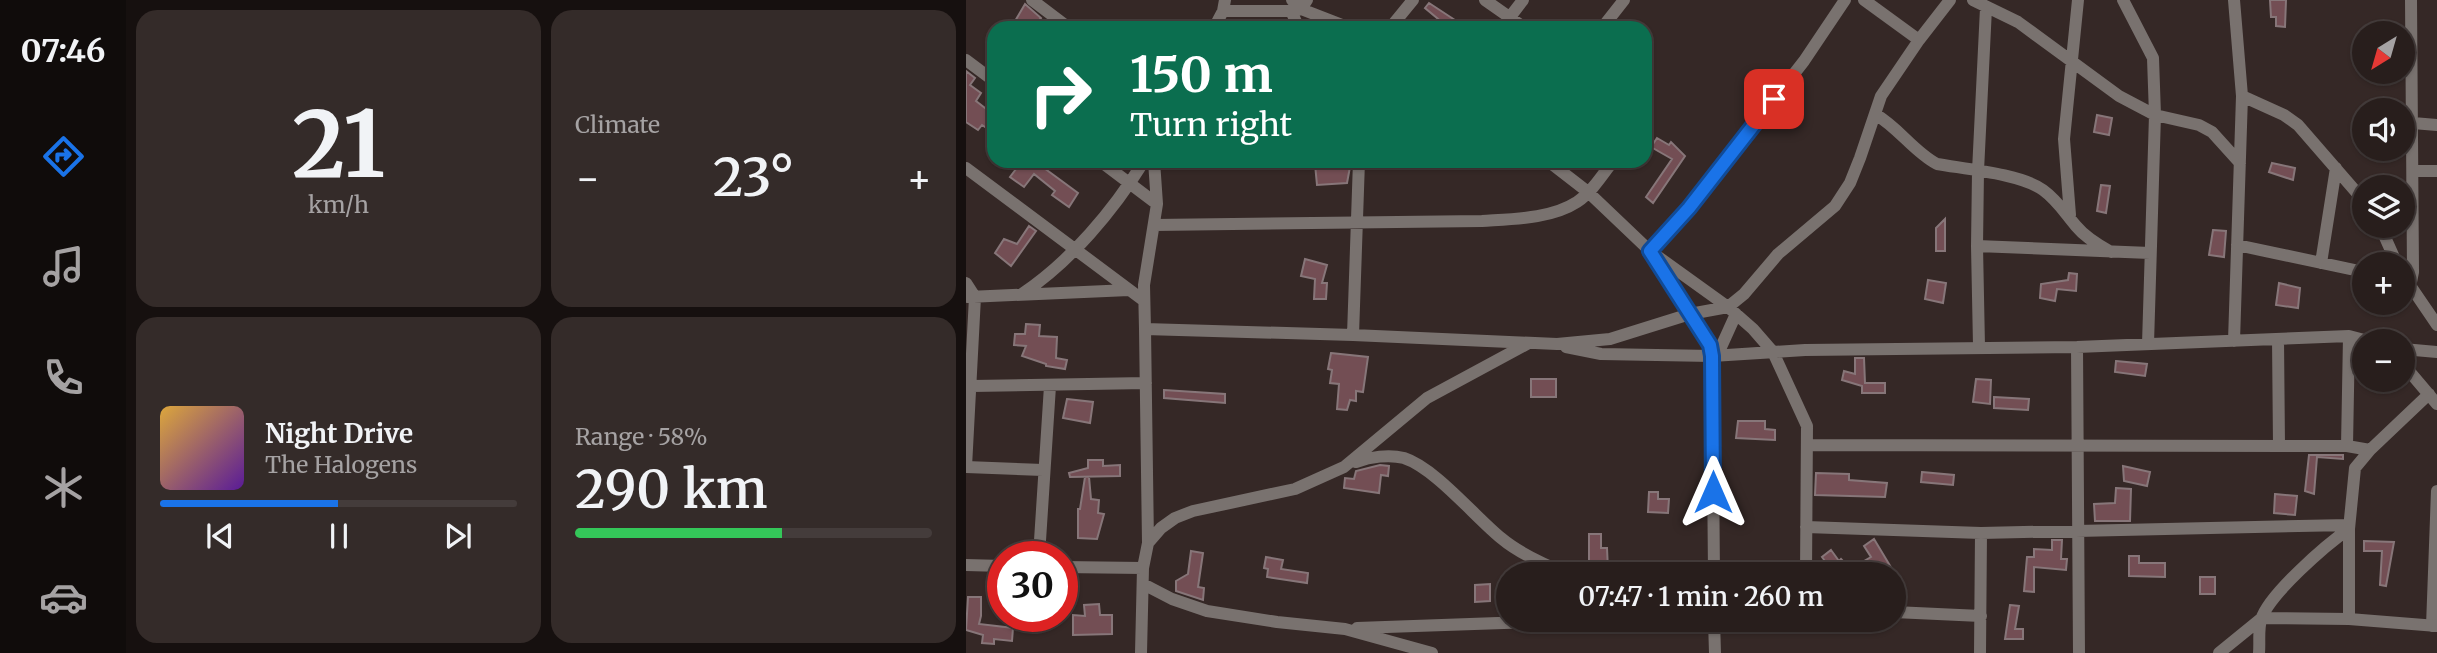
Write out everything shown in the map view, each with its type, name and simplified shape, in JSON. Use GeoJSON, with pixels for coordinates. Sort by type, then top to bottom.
{"type":"FeatureCollection","features":[{"type":"Feature","properties":{"kind":"street"},"geometry":{"type":"LineString","coordinates":[[1032,0],[1060,21]]}},
{"type":"Feature","properties":{"kind":"street"},"geometry":{"type":"LineString","coordinates":[[1396,21],[1413,0]]}},
{"type":"Feature","properties":{"kind":"street"},"geometry":{"type":"LineString","coordinates":[[1485,0],[1515,21]]}},
{"type":"Feature","properties":{"kind":"street"},"geometry":{"type":"LineString","coordinates":[[1510,17],[1523,0]]}},
{"type":"Feature","properties":{"kind":"street"},"geometry":{"type":"LineString","coordinates":[[1608,21],[1624,0]]}},
{"type":"Feature","properties":{"kind":"street"},"geometry":{"type":"LineString","coordinates":[[1650,251],[1689,208],[1804,61],[1845,0]]}},
{"type":"Feature","properties":{"kind":"street"},"geometry":{"type":"LineString","coordinates":[[1864,0],[1919,40]]}},
{"type":"Feature","properties":{"kind":"street"},"geometry":{"type":"LineString","coordinates":[[1714,562],[1715,356],[1732,311],[1778,254],[1835,206],[1850,183],[1881,96],[1919,40],[1951,0]]}},
{"type":"Feature","properties":{"kind":"street"},"geometry":{"type":"LineString","coordinates":[[1973,0],[2018,22],[2119,96],[2155,115],[2206,128],[2240,163]]}},
{"type":"Feature","properties":{"kind":"street"},"geometry":{"type":"LineString","coordinates":[[2078,0],[2064,139],[2070,215],[2073,224],[2111,252]]}},
{"type":"Feature","properties":{"kind":"street"},"geometry":{"type":"LineString","coordinates":[[2123,0],[2153,58],[2155,115],[2148,344]]}},
{"type":"Feature","properties":{"kind":"street"},"geometry":{"type":"LineString","coordinates":[[2234,0],[2242,96],[2234,341]]}},
{"type":"Feature","properties":{"kind":"street"},"geometry":{"type":"LineString","coordinates":[[2411,0],[2413,98]]}},
{"type":"Feature","properties":{"kind":"street"},"geometry":{"type":"LineString","coordinates":[[1224,6],[1297,5],[1334,21]]}},
{"type":"Feature","properties":{"kind":"street"},"geometry":{"type":"LineString","coordinates":[[1979,346],[1978,171],[1986,8]]}},
{"type":"Feature","properties":{"kind":"street"},"geometry":{"type":"LineString","coordinates":[[966,60],[987,75]]}},
{"type":"Feature","properties":{"kind":"street"},"geometry":{"type":"LineString","coordinates":[[2242,96],[2284,115],[2298,125],[2352,187]]}},
{"type":"Feature","properties":{"kind":"street"},"geometry":{"type":"LineString","coordinates":[[1875,114],[1897,129],[1927,159],[1937,164],[2035,185],[2049,194],[2070,215]]}},
{"type":"Feature","properties":{"kind":"street"},"geometry":{"type":"LineString","coordinates":[[2415,123],[2437,125]]}},
{"type":"Feature","properties":{"kind":"street"},"geometry":{"type":"LineString","coordinates":[[2413,161],[2413,252]]}},
{"type":"Feature","properties":{"kind":"street"},"geometry":{"type":"LineString","coordinates":[[966,168],[1143,300]]}},
{"type":"Feature","properties":{"kind":"street"},"geometry":{"type":"LineString","coordinates":[[1109,168],[1157,204]]}},
{"type":"Feature","properties":{"kind":"street"},"geometry":{"type":"LineString","coordinates":[[1022,294],[1061,265],[1139,168]]}},
{"type":"Feature","properties":{"kind":"street"},"geometry":{"type":"LineString","coordinates":[[1141,653],[1143,568],[1148,543],[1143,300],[1157,204],[1154,168]]}},
{"type":"Feature","properties":{"kind":"street"},"geometry":{"type":"LineString","coordinates":[[1353,335],[1359,168]]}},
{"type":"Feature","properties":{"kind":"street"},"geometry":{"type":"LineString","coordinates":[[1557,168],[1588,192],[1650,251],[1732,311],[1773,352],[1807,426],[1806,562]]}},
{"type":"Feature","properties":{"kind":"street"},"geometry":{"type":"LineString","coordinates":[[1154,225],[1510,219],[1543,214],[1577,202],[1608,168]]}},
{"type":"Feature","properties":{"kind":"street"},"geometry":{"type":"LineString","coordinates":[[2321,263],[2336,168]]}},
{"type":"Feature","properties":{"kind":"street"},"geometry":{"type":"LineString","coordinates":[[2413,171],[2437,171]]}},
{"type":"Feature","properties":{"kind":"street"},"geometry":{"type":"LineString","coordinates":[[2238,245],[2352,269]]}},
{"type":"Feature","properties":{"kind":"street"},"geometry":{"type":"LineString","coordinates":[[1977,246],[2150,253]]}},
{"type":"Feature","properties":{"kind":"street"},"geometry":{"type":"LineString","coordinates":[[1650,251],[1715,356]]}},
{"type":"Feature","properties":{"kind":"street"},"geometry":{"type":"LineString","coordinates":[[966,283],[970,297],[972,386],[966,467],[1043,470]]}},
{"type":"Feature","properties":{"kind":"street"},"geometry":{"type":"LineString","coordinates":[[970,297],[1129,290]]}},
{"type":"Feature","properties":{"kind":"street"},"geometry":{"type":"LineString","coordinates":[[2415,296],[2437,325]]}},
{"type":"Feature","properties":{"kind":"street"},"geometry":{"type":"LineString","coordinates":[[1145,329],[1557,344],[1610,339],[1689,314],[1732,311]]}},
{"type":"Feature","properties":{"kind":"street"},"geometry":{"type":"LineString","coordinates":[[1557,344],[1601,354],[1715,356],[1805,350],[2077,347],[2350,336],[2347,446]]}},
{"type":"Feature","properties":{"kind":"street"},"geometry":{"type":"LineString","coordinates":[[2278,339],[2279,446]]}},
{"type":"Feature","properties":{"kind":"street"},"geometry":{"type":"LineString","coordinates":[[1344,467],[1427,398],[1527,344]]}},
{"type":"Feature","properties":{"kind":"street"},"geometry":{"type":"LineString","coordinates":[[2077,347],[2080,445],[2079,653]]}},
{"type":"Feature","properties":{"kind":"street"},"geometry":{"type":"LineString","coordinates":[[2415,350],[2437,352]]}},
{"type":"Feature","properties":{"kind":"street"},"geometry":{"type":"LineString","coordinates":[[2349,619],[2349,527],[2355,468],[2370,450],[2433,399],[2415,378]]}},
{"type":"Feature","properties":{"kind":"street"},"geometry":{"type":"LineString","coordinates":[[972,386],[1146,383]]}},
{"type":"Feature","properties":{"kind":"street"},"geometry":{"type":"LineString","coordinates":[[1040,541],[1050,386]]}},
{"type":"Feature","properties":{"kind":"street"},"geometry":{"type":"LineString","coordinates":[[1807,445],[2347,446],[2370,450]]}},
{"type":"Feature","properties":{"kind":"street"},"geometry":{"type":"LineString","coordinates":[[1148,543],[1161,528],[1184,514],[1295,489],[1344,467],[1381,456],[1404,458],[1423,468],[1503,540],[1542,562]]}},
{"type":"Feature","properties":{"kind":"street"},"geometry":{"type":"LineString","coordinates":[[2262,618],[2349,619],[2435,626],[2437,491]]}},
{"type":"Feature","properties":{"kind":"street"},"geometry":{"type":"LineString","coordinates":[[1806,527],[1982,533],[2349,527]]}},
{"type":"Feature","properties":{"kind":"street"},"geometry":{"type":"LineString","coordinates":[[2219,653],[2262,618],[2300,569],[2349,527]]}},
{"type":"Feature","properties":{"kind":"street"},"geometry":{"type":"LineString","coordinates":[[1980,653],[1982,533]]}},
{"type":"Feature","properties":{"kind":"street"},"geometry":{"type":"LineString","coordinates":[[966,565],[987,566]]}},
{"type":"Feature","properties":{"kind":"street"},"geometry":{"type":"LineString","coordinates":[[1078,567],[1143,568]]}},
{"type":"Feature","properties":{"kind":"street"},"geometry":{"type":"LineString","coordinates":[[1143,584],[1172,599],[1207,611],[1277,622],[1345,629],[1496,623]]}},
{"type":"Feature","properties":{"kind":"street"},"geometry":{"type":"LineString","coordinates":[[1906,613],[1981,616]]}},
{"type":"Feature","properties":{"kind":"street"},"geometry":{"type":"LineString","coordinates":[[2259,653],[2262,618]]}},
{"type":"Feature","properties":{"kind":"street"},"geometry":{"type":"LineString","coordinates":[[1345,629],[1432,653]]}},
{"type":"Feature","properties":{"kind":"street"},"geometry":{"type":"LineString","coordinates":[[1714,632],[1715,653]]}},
{"type":"Feature","properties":{"kind":"building"},"geometry":{"type":"Polygon","coordinates":[[[2270,0],[2286,0],[2285,27],[2276,26],[2276,17],[2271,17],[2270,0]]]}},
{"type":"Feature","properties":{"kind":"building"},"geometry":{"type":"Polygon","coordinates":[[[1429,3],[1456,21],[1441,21],[1425,8],[1429,3]]]}},
{"type":"Feature","properties":{"kind":"building"},"geometry":{"type":"Polygon","coordinates":[[[1025,4],[1041,18],[1038,21],[1015,21],[1025,4]]]}},
{"type":"Feature","properties":{"kind":"building"},"geometry":{"type":"Polygon","coordinates":[[[966,71],[975,78],[970,85],[981,93],[976,101],[987,110],[987,128],[982,125],[978,130],[966,122],[966,71]]]}},
{"type":"Feature","properties":{"kind":"building"},"geometry":{"type":"Polygon","coordinates":[[[2097,115],[2112,118],[2109,135],[2094,132],[2097,115]]]}},
{"type":"Feature","properties":{"kind":"building"},"geometry":{"type":"Polygon","coordinates":[[[1657,138],[1669,145],[1671,142],[1685,156],[1653,203],[1646,197],[1672,159],[1652,146],[1657,138]]]}},
{"type":"Feature","properties":{"kind":"building"},"geometry":{"type":"Polygon","coordinates":[[[2272,163],[2295,168],[2293,180],[2269,172],[2272,163]]]}},
{"type":"Feature","properties":{"kind":"building"},"geometry":{"type":"Polygon","coordinates":[[[1017,168],[1044,168],[1078,193],[1069,207],[1052,195],[1055,191],[1034,174],[1024,187],[1010,177],[1017,168]]]}},
{"type":"Feature","properties":{"kind":"building"},"geometry":{"type":"Polygon","coordinates":[[[1315,168],[1350,168],[1347,183],[1317,185],[1315,168]]]}},
{"type":"Feature","properties":{"kind":"building"},"geometry":{"type":"Polygon","coordinates":[[[2101,185],[2110,186],[2106,213],[2097,211],[2101,185]]]}},
{"type":"Feature","properties":{"kind":"building"},"geometry":{"type":"Polygon","coordinates":[[[1945,219],[1945,251],[1936,251],[1936,228],[1945,219]]]}},
{"type":"Feature","properties":{"kind":"building"},"geometry":{"type":"Polygon","coordinates":[[[1029,226],[1036,231],[1011,266],[995,253],[1004,239],[1017,244],[1029,226]]]}},
{"type":"Feature","properties":{"kind":"building"},"geometry":{"type":"Polygon","coordinates":[[[2213,230],[2226,231],[2224,257],[2209,255],[2213,230]]]}},
{"type":"Feature","properties":{"kind":"building"},"geometry":{"type":"Polygon","coordinates":[[[1305,259],[1327,265],[1322,283],[1327,283],[1326,299],[1314,299],[1315,279],[1301,276],[1305,259]]]}},
{"type":"Feature","properties":{"kind":"building"},"geometry":{"type":"Polygon","coordinates":[[[2069,273],[2077,274],[2076,291],[2057,289],[2055,301],[2040,298],[2041,284],[2068,280],[2069,273]]]}},
{"type":"Feature","properties":{"kind":"building"},"geometry":{"type":"Polygon","coordinates":[[[1928,280],[1946,283],[1943,303],[1925,299],[1928,280]]]}},
{"type":"Feature","properties":{"kind":"building"},"geometry":{"type":"Polygon","coordinates":[[[2279,283],[2300,288],[2298,308],[2276,305],[2279,283]]]}},
{"type":"Feature","properties":{"kind":"building"},"geometry":{"type":"Polygon","coordinates":[[[1026,324],[1040,325],[1039,336],[1057,337],[1056,358],[1067,360],[1065,369],[1046,366],[1022,356],[1026,346],[1014,345],[1015,334],[1025,334],[1026,324]]]}},
{"type":"Feature","properties":{"kind":"building"},"geometry":{"type":"Polygon","coordinates":[[[1331,353],[1368,357],[1363,392],[1356,391],[1356,401],[1350,400],[1347,410],[1337,409],[1339,384],[1330,383],[1332,370],[1328,369],[1331,353]]]}},
{"type":"Feature","properties":{"kind":"building"},"geometry":{"type":"Polygon","coordinates":[[[1855,358],[1864,358],[1865,383],[1885,383],[1885,393],[1862,393],[1862,386],[1842,380],[1844,371],[1855,374],[1855,358]]]}},
{"type":"Feature","properties":{"kind":"building"},"geometry":{"type":"Polygon","coordinates":[[[2116,361],[2147,364],[2145,376],[2115,372],[2116,361]]]}},
{"type":"Feature","properties":{"kind":"building"},"geometry":{"type":"Polygon","coordinates":[[[1531,379],[1556,379],[1556,397],[1531,397],[1531,379]]]}},
{"type":"Feature","properties":{"kind":"building"},"geometry":{"type":"Polygon","coordinates":[[[1976,379],[1991,380],[1990,404],[1973,402],[1976,379]]]}},
{"type":"Feature","properties":{"kind":"building"},"geometry":{"type":"Polygon","coordinates":[[[1164,390],[1225,394],[1225,403],[1164,398],[1164,390]]]}},
{"type":"Feature","properties":{"kind":"building"},"geometry":{"type":"Polygon","coordinates":[[[1994,397],[2029,399],[2028,410],[1994,408],[1994,397]]]}},
{"type":"Feature","properties":{"kind":"building"},"geometry":{"type":"Polygon","coordinates":[[[1067,399],[1093,402],[1090,423],[1063,418],[1067,399]]]}},
{"type":"Feature","properties":{"kind":"building"},"geometry":{"type":"Polygon","coordinates":[[[1738,421],[1765,421],[1765,429],[1775,430],[1775,440],[1736,438],[1738,421]]]}},
{"type":"Feature","properties":{"kind":"building"},"geometry":{"type":"Polygon","coordinates":[[[2309,455],[2343,455],[2343,459],[2317,457],[2314,494],[2305,491],[2309,455]]]}},
{"type":"Feature","properties":{"kind":"building"},"geometry":{"type":"Polygon","coordinates":[[[1088,460],[1103,460],[1103,466],[1120,465],[1120,476],[1070,477],[1069,473],[1088,468],[1088,460]]]}},
{"type":"Feature","properties":{"kind":"building"},"geometry":{"type":"Polygon","coordinates":[[[1380,465],[1389,466],[1388,476],[1381,475],[1379,493],[1344,488],[1345,478],[1354,479],[1356,471],[1380,465]]]}},
{"type":"Feature","properties":{"kind":"building"},"geometry":{"type":"Polygon","coordinates":[[[2123,466],[2150,472],[2147,486],[2124,481],[2123,466]]]}},
{"type":"Feature","properties":{"kind":"building"},"geometry":{"type":"Polygon","coordinates":[[[1922,472],[1954,475],[1953,485],[1921,482],[1922,472]]]}},
{"type":"Feature","properties":{"kind":"building"},"geometry":{"type":"Polygon","coordinates":[[[1816,473],[1849,474],[1849,480],[1887,483],[1885,497],[1815,495],[1816,473]]]}},
{"type":"Feature","properties":{"kind":"building"},"geometry":{"type":"Polygon","coordinates":[[[1085,477],[1089,477],[1091,499],[1099,500],[1098,513],[1104,514],[1097,539],[1078,538],[1078,509],[1085,477]]]}},
{"type":"Feature","properties":{"kind":"building"},"geometry":{"type":"Polygon","coordinates":[[[2116,488],[2131,489],[2130,521],[2095,521],[2094,504],[2115,503],[2116,488]]]}},
{"type":"Feature","properties":{"kind":"building"},"geometry":{"type":"Polygon","coordinates":[[[1649,492],[1658,492],[1658,499],[1669,499],[1668,513],[1648,512],[1649,492]]]}},
{"type":"Feature","properties":{"kind":"building"},"geometry":{"type":"Polygon","coordinates":[[[2275,494],[2297,496],[2295,515],[2274,513],[2275,494]]]}},
{"type":"Feature","properties":{"kind":"building"},"geometry":{"type":"Polygon","coordinates":[[[1589,534],[1601,534],[1601,548],[1607,548],[1608,562],[1589,562],[1589,534]]]}},
{"type":"Feature","properties":{"kind":"building"},"geometry":{"type":"Polygon","coordinates":[[[1874,539],[1888,562],[1865,562],[1871,557],[1864,546],[1874,539]]]}},
{"type":"Feature","properties":{"kind":"building"},"geometry":{"type":"Polygon","coordinates":[[[2052,540],[2062,540],[2061,559],[2067,559],[2066,570],[2034,567],[2034,592],[2024,591],[2027,557],[2034,557],[2034,549],[2052,550],[2052,540]]]}},
{"type":"Feature","properties":{"kind":"building"},"geometry":{"type":"Polygon","coordinates":[[[2364,541],[2394,542],[2386,586],[2380,585],[2382,551],[2364,551],[2364,541]]]}},
{"type":"Feature","properties":{"kind":"building"},"geometry":{"type":"Polygon","coordinates":[[[1831,550],[1839,561],[1841,559],[1844,562],[1826,562],[1822,557],[1831,550]]]}},
{"type":"Feature","properties":{"kind":"building"},"geometry":{"type":"Polygon","coordinates":[[[1191,551],[1203,553],[1198,587],[1204,588],[1203,600],[1176,591],[1176,581],[1188,574],[1191,551]]]}},
{"type":"Feature","properties":{"kind":"building"},"geometry":{"type":"Polygon","coordinates":[[[2129,556],[2139,556],[2139,563],[2165,563],[2165,577],[2129,576],[2129,556]]]}},
{"type":"Feature","properties":{"kind":"building"},"geometry":{"type":"Polygon","coordinates":[[[1266,557],[1283,560],[1281,569],[1308,573],[1307,583],[1267,577],[1268,569],[1264,568],[1266,557]]]}},
{"type":"Feature","properties":{"kind":"building"},"geometry":{"type":"Polygon","coordinates":[[[2200,577],[2215,577],[2215,594],[2200,594],[2200,577]]]}},
{"type":"Feature","properties":{"kind":"building"},"geometry":{"type":"Polygon","coordinates":[[[1490,584],[1490,601],[1475,602],[1475,585],[1490,584]]]}},
{"type":"Feature","properties":{"kind":"building"},"geometry":{"type":"Polygon","coordinates":[[[968,597],[981,597],[979,624],[987,625],[987,632],[1013,632],[1012,641],[994,639],[994,644],[982,643],[983,635],[966,630],[968,597]]]}},
{"type":"Feature","properties":{"kind":"building"},"geometry":{"type":"Polygon","coordinates":[[[1099,604],[1100,615],[1112,615],[1112,634],[1073,635],[1073,632],[1078,632],[1078,615],[1085,616],[1084,605],[1099,604]]]}},
{"type":"Feature","properties":{"kind":"building"},"geometry":{"type":"Polygon","coordinates":[[[2010,605],[2019,606],[2015,629],[2023,629],[2023,639],[2005,639],[2010,605]]]}},
{"type":"Feature","properties":{"kind":"route"},"geometry":{"type":"LineString","coordinates":[[1713,492],[1710,345],[1650,251],[1689,208],[1774,99]]}}]}
